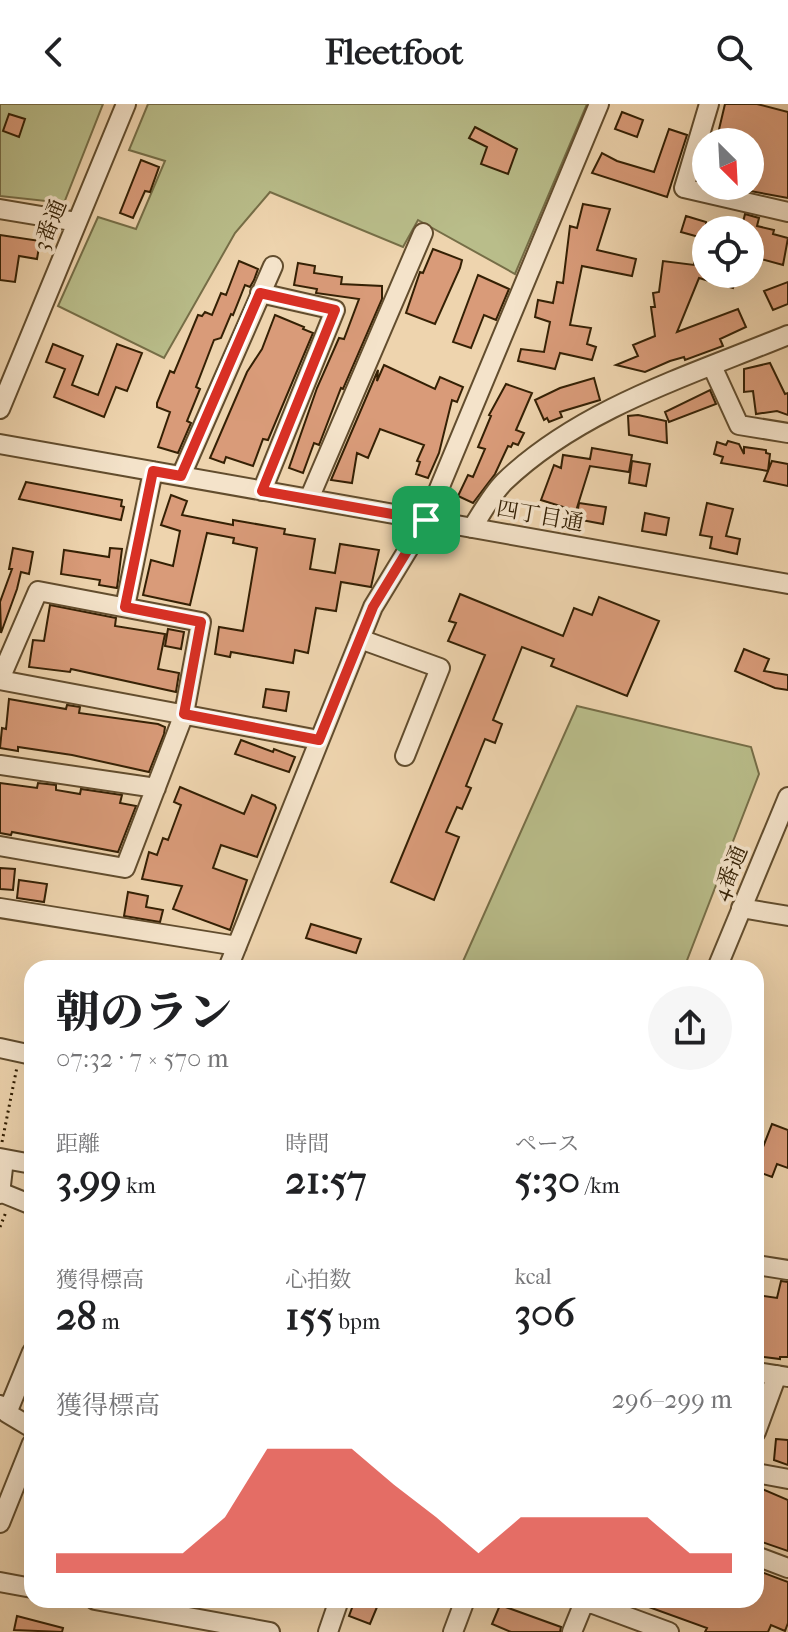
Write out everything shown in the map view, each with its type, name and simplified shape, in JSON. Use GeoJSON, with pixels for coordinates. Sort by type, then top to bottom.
{"type":"FeatureCollection","features":[{"type":"Feature","properties":{"kind":"street","name":"3番通"},"geometry":{"type":"LineString","coordinates":[[0,409],[126,104]]}},
{"type":"Feature","properties":{"kind":"street"},"geometry":{"type":"LineString","coordinates":[[231,960],[373,607],[426,520],[599,104]]}},
{"type":"Feature","properties":{"kind":"street"},"geometry":{"type":"LineString","coordinates":[[709,104],[684,188],[788,212]]}},
{"type":"Feature","properties":{"kind":"street"},"geometry":{"type":"LineString","coordinates":[[0,209],[77,222]]}},
{"type":"Feature","properties":{"kind":"street"},"geometry":{"type":"LineString","coordinates":[[309,499],[423,233]]}},
{"type":"Feature","properties":{"kind":"street"},"geometry":{"type":"LineString","coordinates":[[181,476],[273,266]]}},
{"type":"Feature","properties":{"kind":"street"},"geometry":{"type":"LineString","coordinates":[[260,293],[335,310],[262,491]]}},
{"type":"Feature","properties":{"kind":"street"},"geometry":{"type":"LineString","coordinates":[[472,528],[502,484],[556,441],[622,403],[788,335]]}},
{"type":"Feature","properties":{"kind":"street"},"geometry":{"type":"LineString","coordinates":[[712,366],[739,425],[788,433]]}},
{"type":"Feature","properties":{"kind":"street","name":"四丁目通"},"geometry":{"type":"LineString","coordinates":[[0,444],[788,584]]}},
{"type":"Feature","properties":{"kind":"street"},"geometry":{"type":"LineString","coordinates":[[125,607],[153,471]]}},
{"type":"Feature","properties":{"kind":"street"},"geometry":{"type":"LineString","coordinates":[[0,846],[125,868],[184,714],[201,622],[38,591],[0,679],[184,714],[319,740]]}},
{"type":"Feature","properties":{"kind":"street"},"geometry":{"type":"LineString","coordinates":[[360,639],[440,668],[405,756]]}},
{"type":"Feature","properties":{"kind":"street"},"geometry":{"type":"LineString","coordinates":[[0,765],[156,788]]}},
{"type":"Feature","properties":{"kind":"street","name":"4番通"},"geometry":{"type":"LineString","coordinates":[[720,960],[788,797]]}},
{"type":"Feature","properties":{"kind":"street"},"geometry":{"type":"LineString","coordinates":[[0,908],[237,946]]}},
{"type":"Feature","properties":{"kind":"street"},"geometry":{"type":"LineString","coordinates":[[741,908],[788,916]]}},
{"type":"Feature","properties":{"kind":"street"},"geometry":{"type":"LineString","coordinates":[[0,1048],[24,1054]]}},
{"type":"Feature","properties":{"kind":"street"},"geometry":{"type":"LineString","coordinates":[[24,1162],[1,1157],[0,1193],[24,1202]]}},
{"type":"Feature","properties":{"kind":"street"},"geometry":{"type":"LineString","coordinates":[[764,1266],[788,1270]]}},
{"type":"Feature","properties":{"kind":"street"},"geometry":{"type":"LineString","coordinates":[[24,1368],[3,1409],[24,1423]]}},
{"type":"Feature","properties":{"kind":"street"},"geometry":{"type":"LineString","coordinates":[[764,1415],[783,1376]]}},
{"type":"Feature","properties":{"kind":"street"},"geometry":{"type":"LineString","coordinates":[[764,1474],[788,1479]]}},
{"type":"Feature","properties":{"kind":"street"},"geometry":{"type":"LineString","coordinates":[[0,1523],[24,1483]]}},
{"type":"Feature","properties":{"kind":"street"},"geometry":{"type":"LineString","coordinates":[[764,1559],[788,1568]]}},
{"type":"Feature","properties":{"kind":"street"},"geometry":{"type":"LineString","coordinates":[[0,1582],[24,1586]]}},
{"type":"Feature","properties":{"kind":"street"},"geometry":{"type":"LineString","coordinates":[[160,1632],[164,1608],[270,1632]]}},
{"type":"Feature","properties":{"kind":"street"},"geometry":{"type":"LineString","coordinates":[[328,1632],[336,1608]]}},
{"type":"Feature","properties":{"kind":"street"},"geometry":{"type":"LineString","coordinates":[[453,1632],[462,1608]]}},
{"type":"Feature","properties":{"kind":"street"},"geometry":{"type":"LineString","coordinates":[[572,1632],[582,1608]]}},
{"type":"Feature","properties":{"kind":"street"},"geometry":{"type":"LineString","coordinates":[[606,1608],[669,1632]]}},
{"type":"Feature","properties":{"kind":"path"},"geometry":{"type":"LineString","coordinates":[[1,1157],[24,1062]]}},
{"type":"Feature","properties":{"kind":"green space"},"geometry":{"type":"Polygon","coordinates":[[[0,104],[103,104],[64,203],[0,196],[0,104]]]}},
{"type":"Feature","properties":{"kind":"green space"},"geometry":{"type":"Polygon","coordinates":[[[148,104],[587,104],[515,274],[418,220],[403,247],[270,192],[235,233],[164,358],[58,306],[98,217],[136,229],[165,161],[129,150],[148,104]]]}},
{"type":"Feature","properties":{"kind":"green space"},"geometry":{"type":"Polygon","coordinates":[[[577,706],[751,747],[759,774],[687,960],[464,960],[577,706]]]}},
{"type":"Feature","properties":{"kind":"building"},"geometry":{"type":"Polygon","coordinates":[[[725,104],[757,104],[788,112],[788,198],[764,194],[764,128],[719,128],[725,104]]]}},
{"type":"Feature","properties":{"kind":"building"},"geometry":{"type":"Polygon","coordinates":[[[622,112],[643,120],[637,137],[615,129],[622,112]]]}},
{"type":"Feature","properties":{"kind":"building"},"geometry":{"type":"Polygon","coordinates":[[[9,114],[25,119],[19,137],[3,131],[9,114]]]}},
{"type":"Feature","properties":{"kind":"building"},"geometry":{"type":"Polygon","coordinates":[[[475,127],[517,149],[508,174],[481,164],[487,147],[469,138],[475,127]]]}},
{"type":"Feature","properties":{"kind":"building"},"geometry":{"type":"Polygon","coordinates":[[[669,129],[687,135],[667,197],[592,173],[602,153],[654,172],[669,129]]]}},
{"type":"Feature","properties":{"kind":"building"},"geometry":{"type":"Polygon","coordinates":[[[141,160],[159,167],[150,192],[145,191],[133,218],[120,213],[141,160]]]}},
{"type":"Feature","properties":{"kind":"building"},"geometry":{"type":"Polygon","coordinates":[[[583,204],[610,209],[597,250],[636,259],[632,276],[582,266],[570,325],[591,328],[587,344],[596,347],[592,360],[560,353],[555,369],[518,361],[521,349],[544,352],[550,322],[535,317],[538,300],[553,303],[557,282],[563,283],[570,226],[577,228],[583,204]]]}},
{"type":"Feature","properties":{"kind":"building"},"geometry":{"type":"Polygon","coordinates":[[[686,216],[692,218],[692,235],[681,232],[686,216]]]}},
{"type":"Feature","properties":{"kind":"building"},"geometry":{"type":"Polygon","coordinates":[[[764,228],[788,238],[783,265],[764,260],[764,228]]]}},
{"type":"Feature","properties":{"kind":"building"},"geometry":{"type":"Polygon","coordinates":[[[0,235],[40,241],[37,259],[19,256],[15,282],[0,280],[0,235]]]}},
{"type":"Feature","properties":{"kind":"building"},"geometry":{"type":"Polygon","coordinates":[[[433,249],[462,260],[435,324],[406,313],[420,272],[423,273],[433,249]]]}},
{"type":"Feature","properties":{"kind":"building"},"geometry":{"type":"Polygon","coordinates":[[[239,261],[258,269],[254,280],[250,287],[245,285],[221,338],[214,340],[196,387],[200,389],[187,421],[191,423],[178,453],[158,447],[170,412],[157,407],[157,403],[170,371],[174,373],[198,315],[202,316],[205,312],[212,315],[221,293],[226,295],[239,261]]]}},
{"type":"Feature","properties":{"kind":"building"},"geometry":{"type":"Polygon","coordinates":[[[663,261],[692,265],[692,288],[695,288],[677,332],[738,309],[746,327],[720,339],[723,346],[685,360],[684,357],[670,361],[645,372],[616,365],[638,356],[633,345],[655,336],[651,307],[655,307],[653,293],[659,292],[663,261]]]}},
{"type":"Feature","properties":{"kind":"building"},"geometry":{"type":"Polygon","coordinates":[[[298,263],[315,266],[314,273],[342,277],[341,284],[382,286],[382,299],[319,445],[314,443],[303,473],[289,468],[317,388],[339,338],[344,339],[359,299],[316,293],[317,289],[294,285],[298,263]]]}},
{"type":"Feature","properties":{"kind":"building"},"geometry":{"type":"Polygon","coordinates":[[[478,275],[509,289],[496,320],[484,315],[471,348],[453,342],[478,275]]]}},
{"type":"Feature","properties":{"kind":"building"},"geometry":{"type":"Polygon","coordinates":[[[788,282],[788,304],[773,310],[764,291],[788,282]]]}},
{"type":"Feature","properties":{"kind":"building"},"geometry":{"type":"Polygon","coordinates":[[[275,315],[313,333],[268,440],[263,439],[253,466],[226,457],[224,463],[210,458],[247,372],[262,349],[275,315]]]}},
{"type":"Feature","properties":{"kind":"building"},"geometry":{"type":"Polygon","coordinates":[[[53,344],[83,356],[72,385],[98,395],[117,344],[142,353],[127,391],[116,387],[104,417],[54,397],[65,369],[46,362],[53,344]]]}},
{"type":"Feature","properties":{"kind":"building"},"geometry":{"type":"Polygon","coordinates":[[[770,363],[785,394],[788,393],[788,415],[777,411],[756,414],[753,391],[744,392],[744,369],[770,363]]]}},
{"type":"Feature","properties":{"kind":"building"},"geometry":{"type":"Polygon","coordinates":[[[384,365],[435,389],[440,377],[463,387],[457,402],[452,400],[439,453],[428,478],[416,474],[420,462],[417,461],[424,445],[380,429],[368,458],[357,453],[352,483],[331,480],[378,370],[377,381],[384,365]]]}},
{"type":"Feature","properties":{"kind":"building"},"geometry":{"type":"Polygon","coordinates":[[[594,378],[600,400],[560,412],[562,417],[549,422],[547,418],[544,420],[535,400],[560,388],[594,378]]]}},
{"type":"Feature","properties":{"kind":"building"},"geometry":{"type":"Polygon","coordinates":[[[506,384],[532,393],[516,430],[524,433],[518,445],[513,443],[511,447],[508,446],[495,474],[473,503],[458,496],[468,475],[473,477],[485,449],[478,447],[489,415],[506,384]]]}},
{"type":"Feature","properties":{"kind":"building"},"geometry":{"type":"Polygon","coordinates":[[[710,390],[716,404],[669,422],[665,412],[710,390]]]}},
{"type":"Feature","properties":{"kind":"building"},"geometry":{"type":"Polygon","coordinates":[[[628,416],[666,421],[667,443],[629,435],[628,416]]]}},
{"type":"Feature","properties":{"kind":"building"},"geometry":{"type":"Polygon","coordinates":[[[728,441],[739,444],[744,454],[744,447],[766,450],[770,454],[768,471],[721,463],[723,457],[714,454],[717,442],[726,445],[728,441]]]}},
{"type":"Feature","properties":{"kind":"building"},"geometry":{"type":"Polygon","coordinates":[[[592,448],[632,455],[629,472],[590,466],[576,511],[541,500],[554,465],[561,468],[563,455],[590,459],[592,448]]]}},
{"type":"Feature","properties":{"kind":"building"},"geometry":{"type":"Polygon","coordinates":[[[632,461],[650,464],[646,486],[629,483],[632,461]]]}},
{"type":"Feature","properties":{"kind":"building"},"geometry":{"type":"Polygon","coordinates":[[[772,461],[788,464],[788,486],[764,481],[772,461]]]}},
{"type":"Feature","properties":{"kind":"building"},"geometry":{"type":"Polygon","coordinates":[[[26,482],[122,500],[121,520],[19,499],[26,482]]]}},
{"type":"Feature","properties":{"kind":"building"},"geometry":{"type":"Polygon","coordinates":[[[171,495],[187,501],[182,515],[233,525],[233,520],[285,529],[284,534],[315,539],[310,569],[335,573],[340,544],[379,550],[371,587],[341,582],[336,611],[316,608],[308,653],[295,650],[293,663],[231,652],[230,657],[215,654],[219,627],[243,631],[257,548],[233,543],[234,538],[207,533],[190,605],[143,595],[151,560],[173,566],[180,531],[161,525],[171,495]]]}},
{"type":"Feature","properties":{"kind":"building"},"geometry":{"type":"Polygon","coordinates":[[[579,503],[606,507],[603,524],[576,519],[579,503]]]}},
{"type":"Feature","properties":{"kind":"building"},"geometry":{"type":"Polygon","coordinates":[[[707,503],[733,509],[726,536],[740,539],[737,554],[710,548],[712,537],[700,535],[707,503]]]}},
{"type":"Feature","properties":{"kind":"building"},"geometry":{"type":"Polygon","coordinates":[[[645,513],[669,518],[666,535],[642,531],[645,513]]]}},
{"type":"Feature","properties":{"kind":"building"},"geometry":{"type":"Polygon","coordinates":[[[13,548],[33,552],[29,574],[21,572],[1,633],[0,602],[12,569],[9,569],[13,548]]]}},
{"type":"Feature","properties":{"kind":"building"},"geometry":{"type":"Polygon","coordinates":[[[110,548],[122,549],[117,588],[99,585],[100,580],[61,574],[64,550],[109,557],[110,548]]]}},
{"type":"Feature","properties":{"kind":"building"},"geometry":{"type":"Polygon","coordinates":[[[460,594],[563,636],[574,608],[592,615],[599,597],[659,621],[627,696],[551,666],[554,659],[522,647],[493,720],[502,724],[495,743],[485,739],[466,786],[471,788],[462,809],[457,807],[446,832],[459,837],[434,900],[391,882],[485,655],[448,641],[456,623],[449,621],[460,594]]]}},
{"type":"Feature","properties":{"kind":"building"},"geometry":{"type":"Polygon","coordinates":[[[50,605],[116,618],[115,626],[165,634],[158,669],[179,673],[176,692],[71,669],[70,672],[29,667],[33,640],[44,641],[50,605]]]}},
{"type":"Feature","properties":{"kind":"building"},"geometry":{"type":"Polygon","coordinates":[[[168,629],[184,632],[181,649],[165,646],[168,629]]]}},
{"type":"Feature","properties":{"kind":"building"},"geometry":{"type":"Polygon","coordinates":[[[744,649],[769,659],[764,671],[788,675],[788,690],[775,688],[735,671],[744,649]]]}},
{"type":"Feature","properties":{"kind":"building"},"geometry":{"type":"Polygon","coordinates":[[[266,689],[289,692],[286,711],[263,707],[266,689]]]}},
{"type":"Feature","properties":{"kind":"building"},"geometry":{"type":"Polygon","coordinates":[[[9,699],[66,709],[67,705],[80,707],[79,713],[158,724],[165,727],[164,734],[149,772],[72,755],[18,747],[18,751],[0,748],[2,728],[6,729],[9,699]]]}},
{"type":"Feature","properties":{"kind":"building"},"geometry":{"type":"Polygon","coordinates":[[[241,740],[295,757],[289,772],[235,754],[241,740]]]}},
{"type":"Feature","properties":{"kind":"building"},"geometry":{"type":"Polygon","coordinates":[[[0,783],[37,788],[38,783],[56,785],[56,790],[80,794],[81,789],[122,795],[120,803],[136,806],[118,852],[12,832],[11,835],[0,833],[0,783]]]}},
{"type":"Feature","properties":{"kind":"building"},"geometry":{"type":"Polygon","coordinates":[[[180,787],[244,814],[252,795],[275,805],[257,857],[221,845],[213,868],[247,880],[230,930],[173,909],[182,886],[142,879],[149,852],[157,855],[163,838],[168,840],[181,805],[174,802],[180,787]]]}},
{"type":"Feature","properties":{"kind":"building"},"geometry":{"type":"Polygon","coordinates":[[[0,868],[15,869],[13,890],[0,889],[0,868]]]}},
{"type":"Feature","properties":{"kind":"building"},"geometry":{"type":"Polygon","coordinates":[[[19,880],[47,884],[44,902],[17,898],[19,880]]]}},
{"type":"Feature","properties":{"kind":"building"},"geometry":{"type":"Polygon","coordinates":[[[128,892],[148,896],[146,907],[163,910],[160,922],[124,916],[128,892]]]}},
{"type":"Feature","properties":{"kind":"building"},"geometry":{"type":"Polygon","coordinates":[[[311,924],[361,939],[356,953],[306,938],[311,924]]]}},
{"type":"Feature","properties":{"kind":"building"},"geometry":{"type":"Polygon","coordinates":[[[772,1124],[788,1130],[788,1168],[777,1164],[772,1177],[764,1174],[764,1144],[772,1124]]]}},
{"type":"Feature","properties":{"kind":"building"},"geometry":{"type":"Polygon","coordinates":[[[781,1281],[788,1282],[788,1357],[780,1359],[764,1357],[764,1296],[777,1298],[781,1281]]]}},
{"type":"Feature","properties":{"kind":"building"},"geometry":{"type":"Polygon","coordinates":[[[776,1439],[788,1440],[788,1465],[774,1460],[776,1439]]]}},
{"type":"Feature","properties":{"kind":"building"},"geometry":{"type":"Polygon","coordinates":[[[764,1490],[788,1500],[788,1551],[764,1543],[764,1490]]]}},
{"type":"Feature","properties":{"kind":"building"},"geometry":{"type":"Polygon","coordinates":[[[764,1573],[788,1582],[788,1623],[785,1631],[771,1625],[768,1632],[705,1632],[707,1628],[652,1608],[764,1608],[764,1573]]]}},
{"type":"Feature","properties":{"kind":"building"},"geometry":{"type":"Polygon","coordinates":[[[352,1608],[377,1608],[370,1624],[349,1616],[352,1608]]]}},
{"type":"Feature","properties":{"kind":"building"},"geometry":{"type":"Polygon","coordinates":[[[499,1608],[508,1608],[561,1627],[560,1632],[511,1632],[492,1624],[499,1608]]]}},
{"type":"Feature","properties":{"kind":"building"},"geometry":{"type":"Polygon","coordinates":[[[17,1616],[63,1628],[62,1632],[14,1630],[17,1616]]]}},
{"type":"Feature","properties":{"kind":"route"},"geometry":{"type":"LineString","coordinates":[[260,293],[335,310],[262,491],[426,520],[373,607],[319,740],[184,714],[201,622],[125,607],[153,471],[181,476],[260,293]]}}]}
